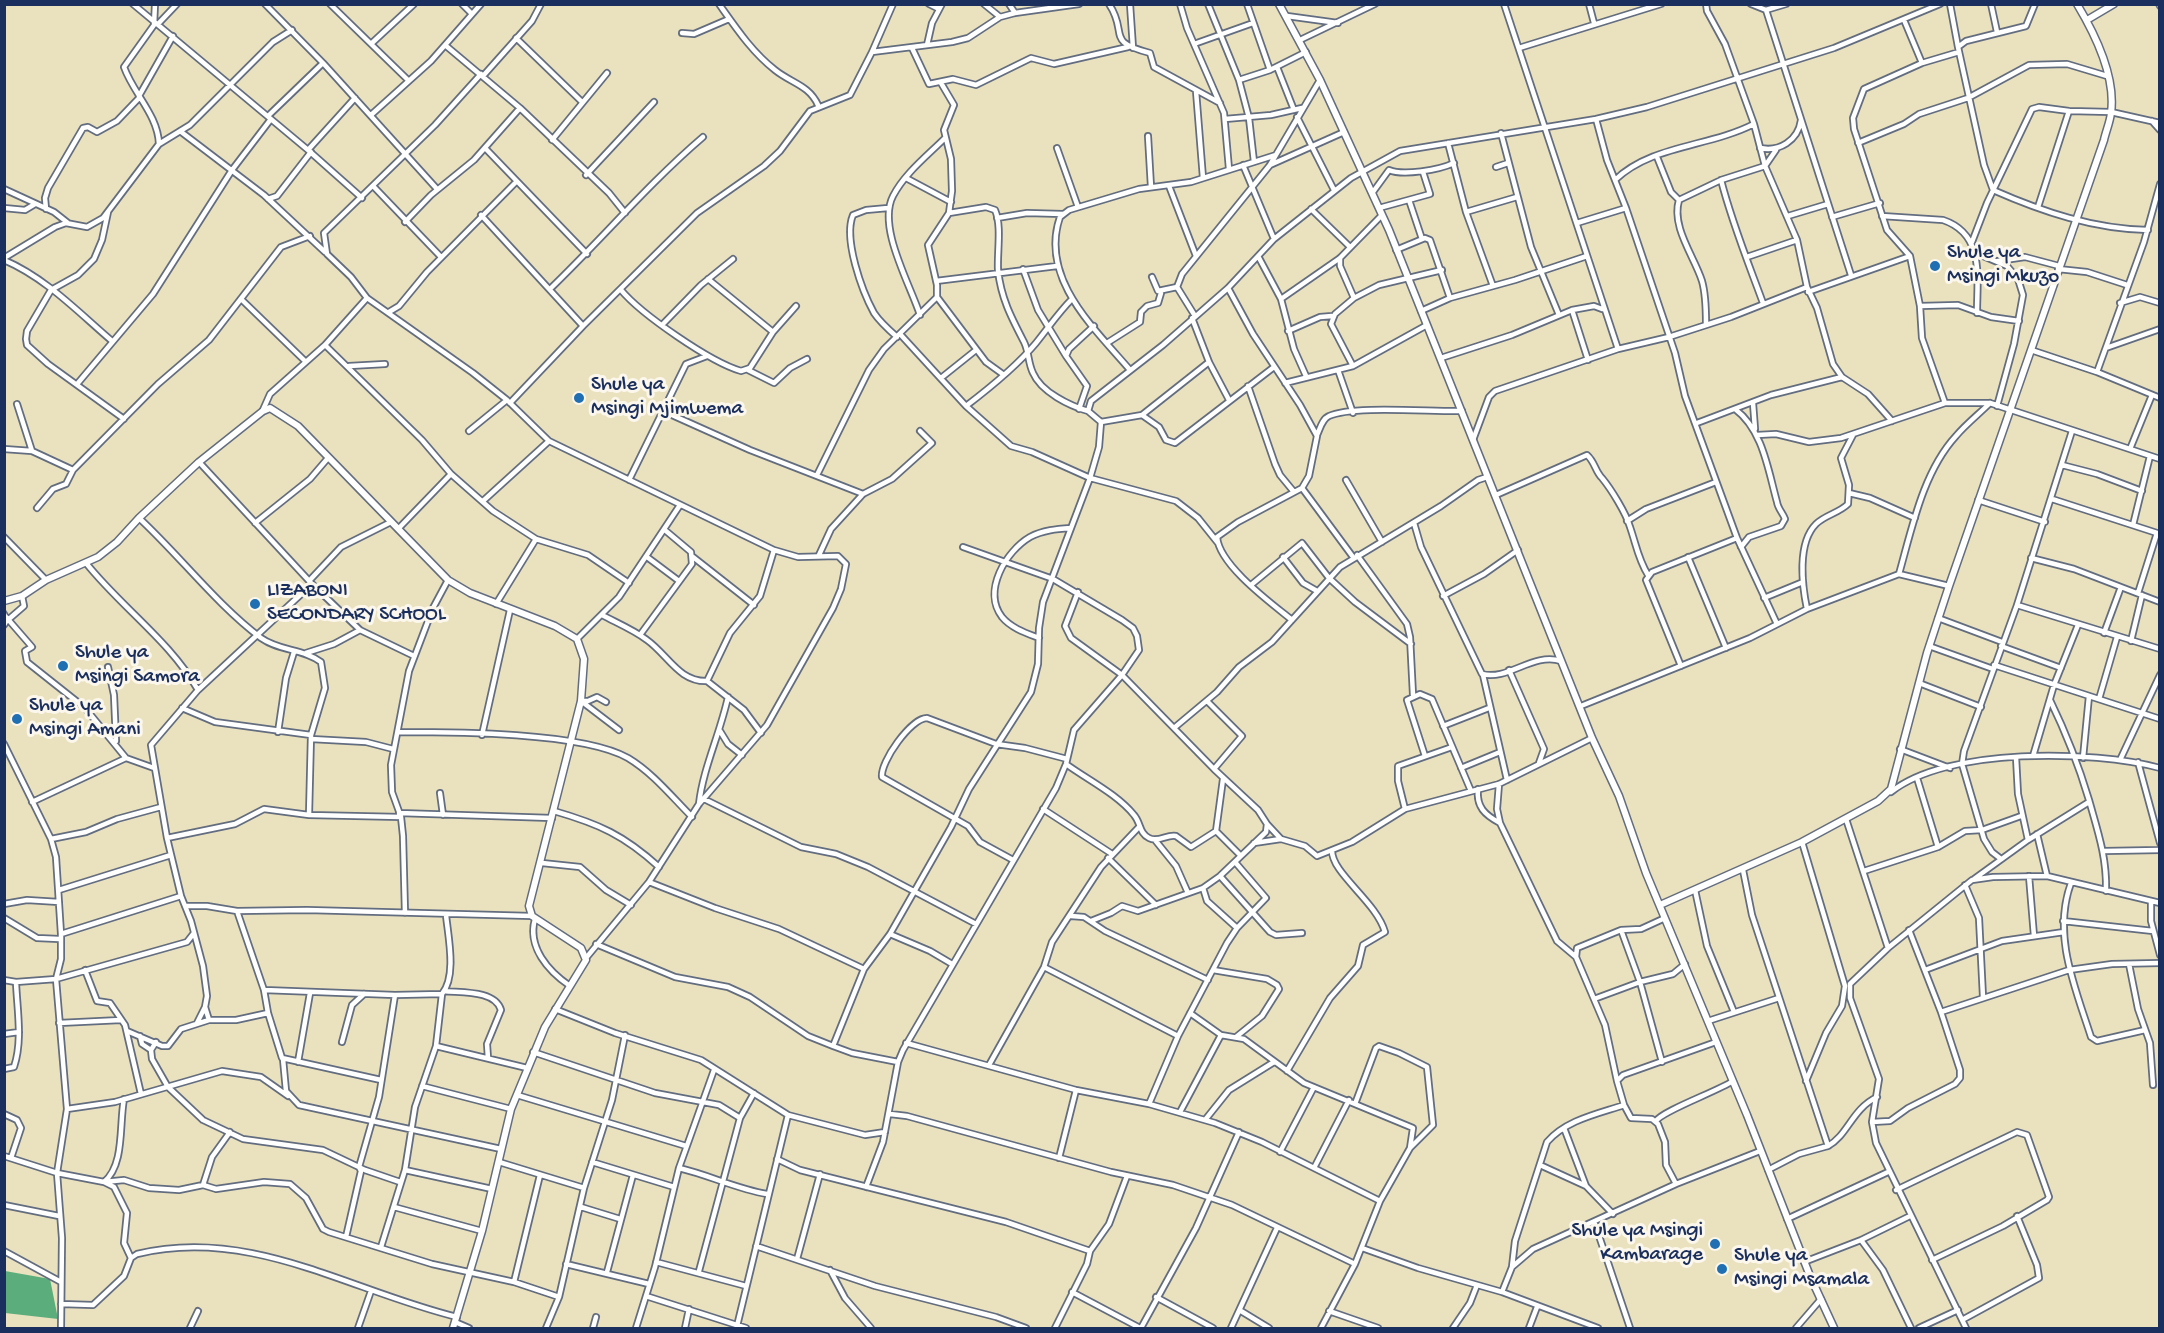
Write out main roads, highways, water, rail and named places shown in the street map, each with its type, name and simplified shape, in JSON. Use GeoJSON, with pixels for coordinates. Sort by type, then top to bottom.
{"type":"FeatureCollection","features":[{"type":"Feature","properties":{"kind":"place","name":"Shule ya Msingi Mkuzo"},"geometry":{"type":"Point","coordinates":[1935,266]}},
{"type":"Feature","properties":{"kind":"place","name":"Shule ya Msingi Mjimwema"},"geometry":{"type":"Point","coordinates":[579,398]}},
{"type":"Feature","properties":{"kind":"place","name":"LIZABONI SECONDARY SCHOOL"},"geometry":{"type":"Point","coordinates":[255,604]}},
{"type":"Feature","properties":{"kind":"place","name":"Shule ya Msingi Samora"},"geometry":{"type":"Point","coordinates":[63,666]}},
{"type":"Feature","properties":{"kind":"place","name":"Shule ya Msingi Amani"},"geometry":{"type":"Point","coordinates":[17,719]}},
{"type":"Feature","properties":{"kind":"place","name":"Shule ya Msingi Kambarage"},"geometry":{"type":"Point","coordinates":[1715,1244]}},
{"type":"Feature","properties":{"kind":"place","name":"Shule ya Msingi Msamala"},"geometry":{"type":"Point","coordinates":[1722,1269]}}]}
